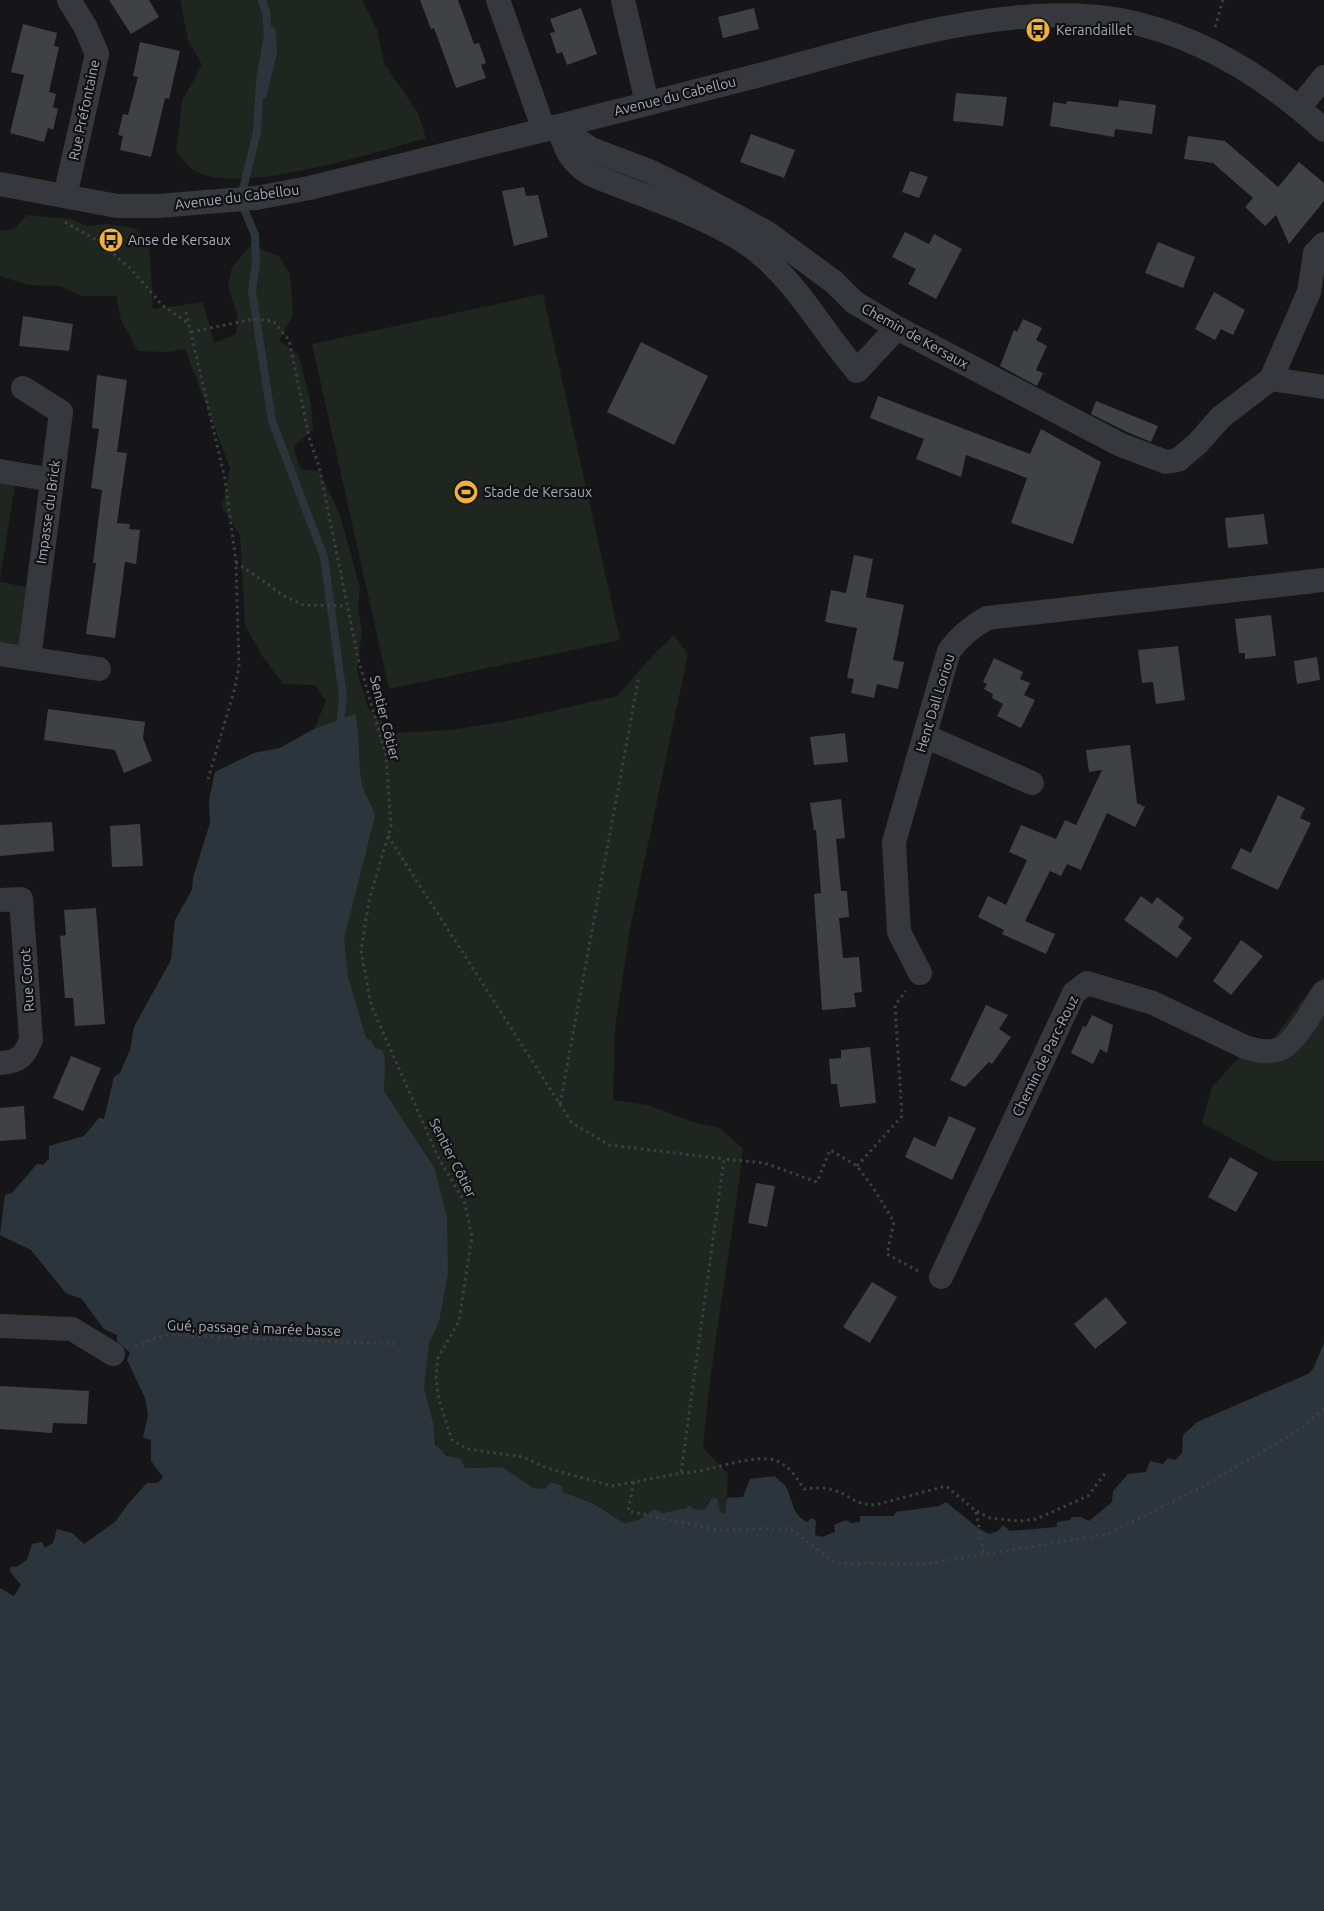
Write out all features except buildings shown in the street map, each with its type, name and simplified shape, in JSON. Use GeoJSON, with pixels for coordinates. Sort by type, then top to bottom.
{"type":"FeatureCollection","features":[{"type":"Feature","properties":{"kind":"street","name":"Rue Préfontaine"},"geometry":{"type":"LineString","coordinates":[[62,207],[96,54],[86,28],[69,0]]}},
{"type":"Feature","properties":{"kind":"street"},"geometry":{"type":"LineString","coordinates":[[498,0],[551,128],[576,164],[590,174],[711,223],[756,250],[792,286],[832,343],[857,371],[897,328]]}},
{"type":"Feature","properties":{"kind":"street"},"geometry":{"type":"LineString","coordinates":[[623,0],[647,104]]}},
{"type":"Feature","properties":{"kind":"street","name":"Avenue du Cabellou"},"geometry":{"type":"LineString","coordinates":[[0,184],[62,207],[141,206],[256,198],[309,188],[926,32],[1027,15],[1066,14],[1120,20],[1164,30],[1228,59],[1300,108],[1324,130]]}},
{"type":"Feature","properties":{"kind":"street"},"geometry":{"type":"LineString","coordinates":[[1300,108],[1324,77]]}},
{"type":"Feature","properties":{"kind":"street","name":"Chemin de Kersaux"},"geometry":{"type":"LineString","coordinates":[[551,128],[591,149],[650,172],[684,188],[766,232],[834,282],[854,302],[897,328],[1121,445],[1166,462],[1178,460],[1197,444],[1221,417],[1271,379],[1309,292],[1315,253],[1324,244]]}},
{"type":"Feature","properties":{"kind":"street"},"geometry":{"type":"LineString","coordinates":[[1271,379],[1324,387]]}},
{"type":"Feature","properties":{"kind":"street","name":"Impasse du Brick"},"geometry":{"type":"LineString","coordinates":[[23,388],[62,412],[29,658]]}},
{"type":"Feature","properties":{"kind":"street"},"geometry":{"type":"LineString","coordinates":[[0,472],[52,480]]}},
{"type":"Feature","properties":{"kind":"street","name":"Hent Dall Loriou"},"geometry":{"type":"LineString","coordinates":[[920,973],[899,932],[894,842],[949,651],[970,627],[987,618],[1324,580]]}},
{"type":"Feature","properties":{"kind":"street"},"geometry":{"type":"LineString","coordinates":[[0,654],[99,669]]}},
{"type":"Feature","properties":{"kind":"street"},"geometry":{"type":"LineString","coordinates":[[925,736],[1032,783]]}},
{"type":"Feature","properties":{"kind":"street","name":"Rue Corot"},"geometry":{"type":"LineString","coordinates":[[0,900],[21,899],[31,1039],[25,1054],[16,1061],[0,1063]]}},
{"type":"Feature","properties":{"kind":"street","name":"Chemin de Parc-Rouz"},"geometry":{"type":"LineString","coordinates":[[941,1277],[1074,993],[1088,983],[1153,1003],[1245,1047],[1261,1051],[1280,1049],[1295,1036],[1324,992]]}},
{"type":"Feature","properties":{"kind":"street"},"geometry":{"type":"LineString","coordinates":[[0,1326],[72,1330],[113,1354]]}},
{"type":"Feature","properties":{"kind":"path"},"geometry":{"type":"LineString","coordinates":[[62,207],[131,269],[162,305],[189,324]]}},
{"type":"Feature","properties":{"kind":"path"},"geometry":{"type":"LineString","coordinates":[[186,312],[225,479],[236,562],[238,667],[234,691],[208,779]]}},
{"type":"Feature","properties":{"kind":"path","name":"Sentier Côtier"},"geometry":{"type":"LineString","coordinates":[[191,332],[254,319],[273,321],[289,340],[310,441],[320,466],[358,658],[386,756],[391,826],[369,900],[362,951],[371,1005],[439,1159],[464,1201],[472,1236],[459,1321],[438,1358],[436,1377],[439,1400],[452,1440],[467,1448],[523,1457],[547,1468],[612,1486],[681,1473],[694,1473],[757,1460],[777,1461],[792,1471],[804,1489],[834,1490],[850,1500],[865,1505],[875,1505],[946,1486],[976,1511],[990,1518],[1020,1521],[1036,1519],[1088,1496],[1106,1472]]}},
{"type":"Feature","properties":{"kind":"path"},"geometry":{"type":"LineString","coordinates":[[236,562],[284,596],[303,605],[347,606]]}},
{"type":"Feature","properties":{"kind":"path"},"geometry":{"type":"LineString","coordinates":[[560,1104],[638,676]]}},
{"type":"Feature","properties":{"kind":"path"},"geometry":{"type":"LineString","coordinates":[[388,835],[572,1123],[609,1145],[764,1163],[817,1182],[830,1150],[857,1166],[874,1189],[894,1222],[887,1254],[919,1271],[941,1277]]}},
{"type":"Feature","properties":{"kind":"path"},"geometry":{"type":"LineString","coordinates":[[857,1166],[902,1116],[895,1005],[920,973]]}},
{"type":"Feature","properties":{"kind":"path"},"geometry":{"type":"LineString","coordinates":[[681,1473],[724,1159]]}},
{"type":"Feature","properties":{"kind":"path","name":"Gué, passage à marée basse"},"geometry":{"type":"LineString","coordinates":[[113,1354],[165,1335],[398,1344]]}},
{"type":"Feature","properties":{"kind":"path"},"geometry":{"type":"LineString","coordinates":[[634,1482],[628,1511],[718,1530],[789,1528],[836,1563],[926,1564],[1108,1534],[1202,1487],[1300,1429],[1324,1408]]}},
{"type":"Feature","properties":{"kind":"path"},"geometry":{"type":"LineString","coordinates":[[976,1511],[984,1555]]}},
{"type":"Feature","properties":{"kind":"shaded area"},"geometry":{"type":"Polygon","coordinates":[[[180,0],[362,0],[377,30],[384,63],[418,113],[426,138],[343,161],[275,175],[243,178],[216,177],[195,171],[176,152],[182,101],[202,65],[188,40],[180,0]]]}},
{"type":"Feature","properties":{"kind":"shaded area"},"geometry":{"type":"Polygon","coordinates":[[[27,215],[71,219],[87,226],[106,224],[134,228],[149,241],[153,309],[203,302],[214,343],[236,334],[238,317],[228,287],[232,267],[251,245],[279,256],[290,274],[293,315],[279,340],[299,356],[311,404],[313,429],[293,447],[301,469],[319,471],[340,515],[360,588],[358,607],[362,631],[357,670],[368,708],[395,733],[452,730],[513,720],[617,696],[653,655],[674,635],[688,654],[630,929],[615,1027],[613,1100],[648,1105],[693,1122],[720,1128],[743,1149],[711,1373],[703,1448],[728,1474],[726,1514],[720,1512],[718,1499],[709,1500],[705,1509],[697,1510],[688,1505],[686,1508],[663,1513],[654,1509],[639,1520],[624,1523],[594,1504],[563,1492],[533,1488],[502,1467],[465,1468],[461,1459],[448,1455],[440,1449],[437,1445],[434,1427],[0,1911],[0,1667],[151,1526],[190,1399],[117,1341],[117,1335],[104,1329],[82,1299],[66,1293],[31,1250],[0,1235],[5,1195],[12,1193],[37,1164],[43,1165],[49,1159],[49,1146],[84,1136],[99,1118],[104,1119],[114,1077],[120,1073],[130,1050],[134,1027],[171,960],[175,920],[192,890],[193,878],[210,823],[209,800],[215,772],[254,753],[280,748],[314,729],[326,701],[314,685],[283,684],[263,657],[245,625],[240,535],[222,507],[230,468],[185,349],[167,352],[138,351],[121,320],[116,296],[82,296],[60,286],[28,285],[0,276],[0,231],[14,229],[27,215]]]}},
{"type":"Feature","properties":{"kind":"shaded area","name":"Stade de Kersaux"},"geometry":{"type":"Polygon","coordinates":[[[543,294],[620,640],[389,689],[312,344],[543,294]]]}},
{"type":"Feature","properties":{"kind":"shaded area"},"geometry":{"type":"Polygon","coordinates":[[[0,482],[15,485],[0,579],[0,482]]]}},
{"type":"Feature","properties":{"kind":"shaded area"},"geometry":{"type":"Polygon","coordinates":[[[0,582],[31,588],[25,651],[0,647],[0,582]]]}},
{"type":"Feature","properties":{"kind":"shaded area"},"geometry":{"type":"Polygon","coordinates":[[[355,714],[362,784],[375,816],[344,939],[348,977],[366,1038],[371,1040],[374,1047],[383,1051],[385,1060],[384,1091],[435,1169],[447,1217],[448,1274],[439,1322],[429,1343],[424,1388],[434,1427],[435,1444],[446,1455],[461,1459],[465,1468],[502,1467],[533,1488],[545,1489],[551,1482],[562,1486],[563,1492],[594,1504],[624,1523],[639,1520],[654,1509],[663,1513],[686,1508],[688,1505],[697,1510],[705,1509],[710,1500],[715,1498],[718,1499],[720,1512],[725,1514],[727,1498],[743,1497],[750,1479],[775,1476],[786,1487],[798,1515],[807,1522],[812,1518],[816,1521],[815,1535],[822,1537],[835,1532],[834,1525],[846,1520],[851,1523],[860,1522],[860,1516],[894,1516],[896,1512],[939,1506],[946,1502],[978,1528],[989,1534],[998,1531],[1003,1525],[1010,1531],[1057,1527],[1057,1522],[1070,1520],[1072,1517],[1081,1517],[1089,1521],[1112,1502],[1113,1491],[1128,1474],[1146,1472],[1150,1461],[1163,1464],[1168,1458],[1175,1460],[1182,1453],[1183,1435],[1197,1422],[1308,1374],[1313,1369],[1324,1343],[1324,1911],[0,1911],[0,1588],[14,1596],[21,1585],[9,1570],[12,1566],[16,1567],[27,1560],[32,1544],[42,1542],[45,1548],[53,1543],[57,1529],[72,1533],[84,1544],[115,1522],[147,1483],[158,1483],[163,1477],[151,1461],[151,1440],[143,1438],[148,1415],[145,1398],[127,1360],[130,1353],[117,1341],[117,1335],[104,1329],[82,1299],[66,1293],[31,1250],[0,1235],[5,1195],[12,1193],[37,1164],[43,1165],[49,1159],[49,1146],[84,1136],[99,1118],[104,1119],[114,1077],[120,1073],[130,1050],[134,1027],[171,960],[175,920],[192,890],[193,878],[210,823],[209,800],[215,772],[254,753],[280,748],[314,729],[355,714]]]}},
{"type":"Feature","properties":{"kind":"shaded area"},"geometry":{"type":"Polygon","coordinates":[[[1324,977],[1324,1161],[1273,1161],[1202,1123],[1212,1087],[1239,1058],[1274,1038],[1310,990],[1324,977]]]}},
{"type":"Feature","properties":{"kind":"waterway"},"geometry":{"type":"LineString","coordinates":[[241,197],[257,132],[260,81],[268,35],[266,12],[262,0]]}},
{"type":"Feature","properties":{"kind":"waterway"},"geometry":{"type":"LineString","coordinates":[[263,94],[273,52],[272,31]]}},
{"type":"Feature","properties":{"kind":"waterway"},"geometry":{"type":"LineString","coordinates":[[244,209],[255,235],[256,263],[252,291],[272,421],[324,557],[343,696],[340,729]]}},
{"type":"Feature","properties":{"kind":"place","name":"Kerandaillet"},"geometry":{"type":"Point","coordinates":[1038,30]}},
{"type":"Feature","properties":{"kind":"place","name":"Anse de Kersaux"},"geometry":{"type":"Point","coordinates":[111,240]}},
{"type":"Feature","properties":{"kind":"place","name":"Stade de Kersaux"},"geometry":{"type":"Point","coordinates":[466,492]}}]}
